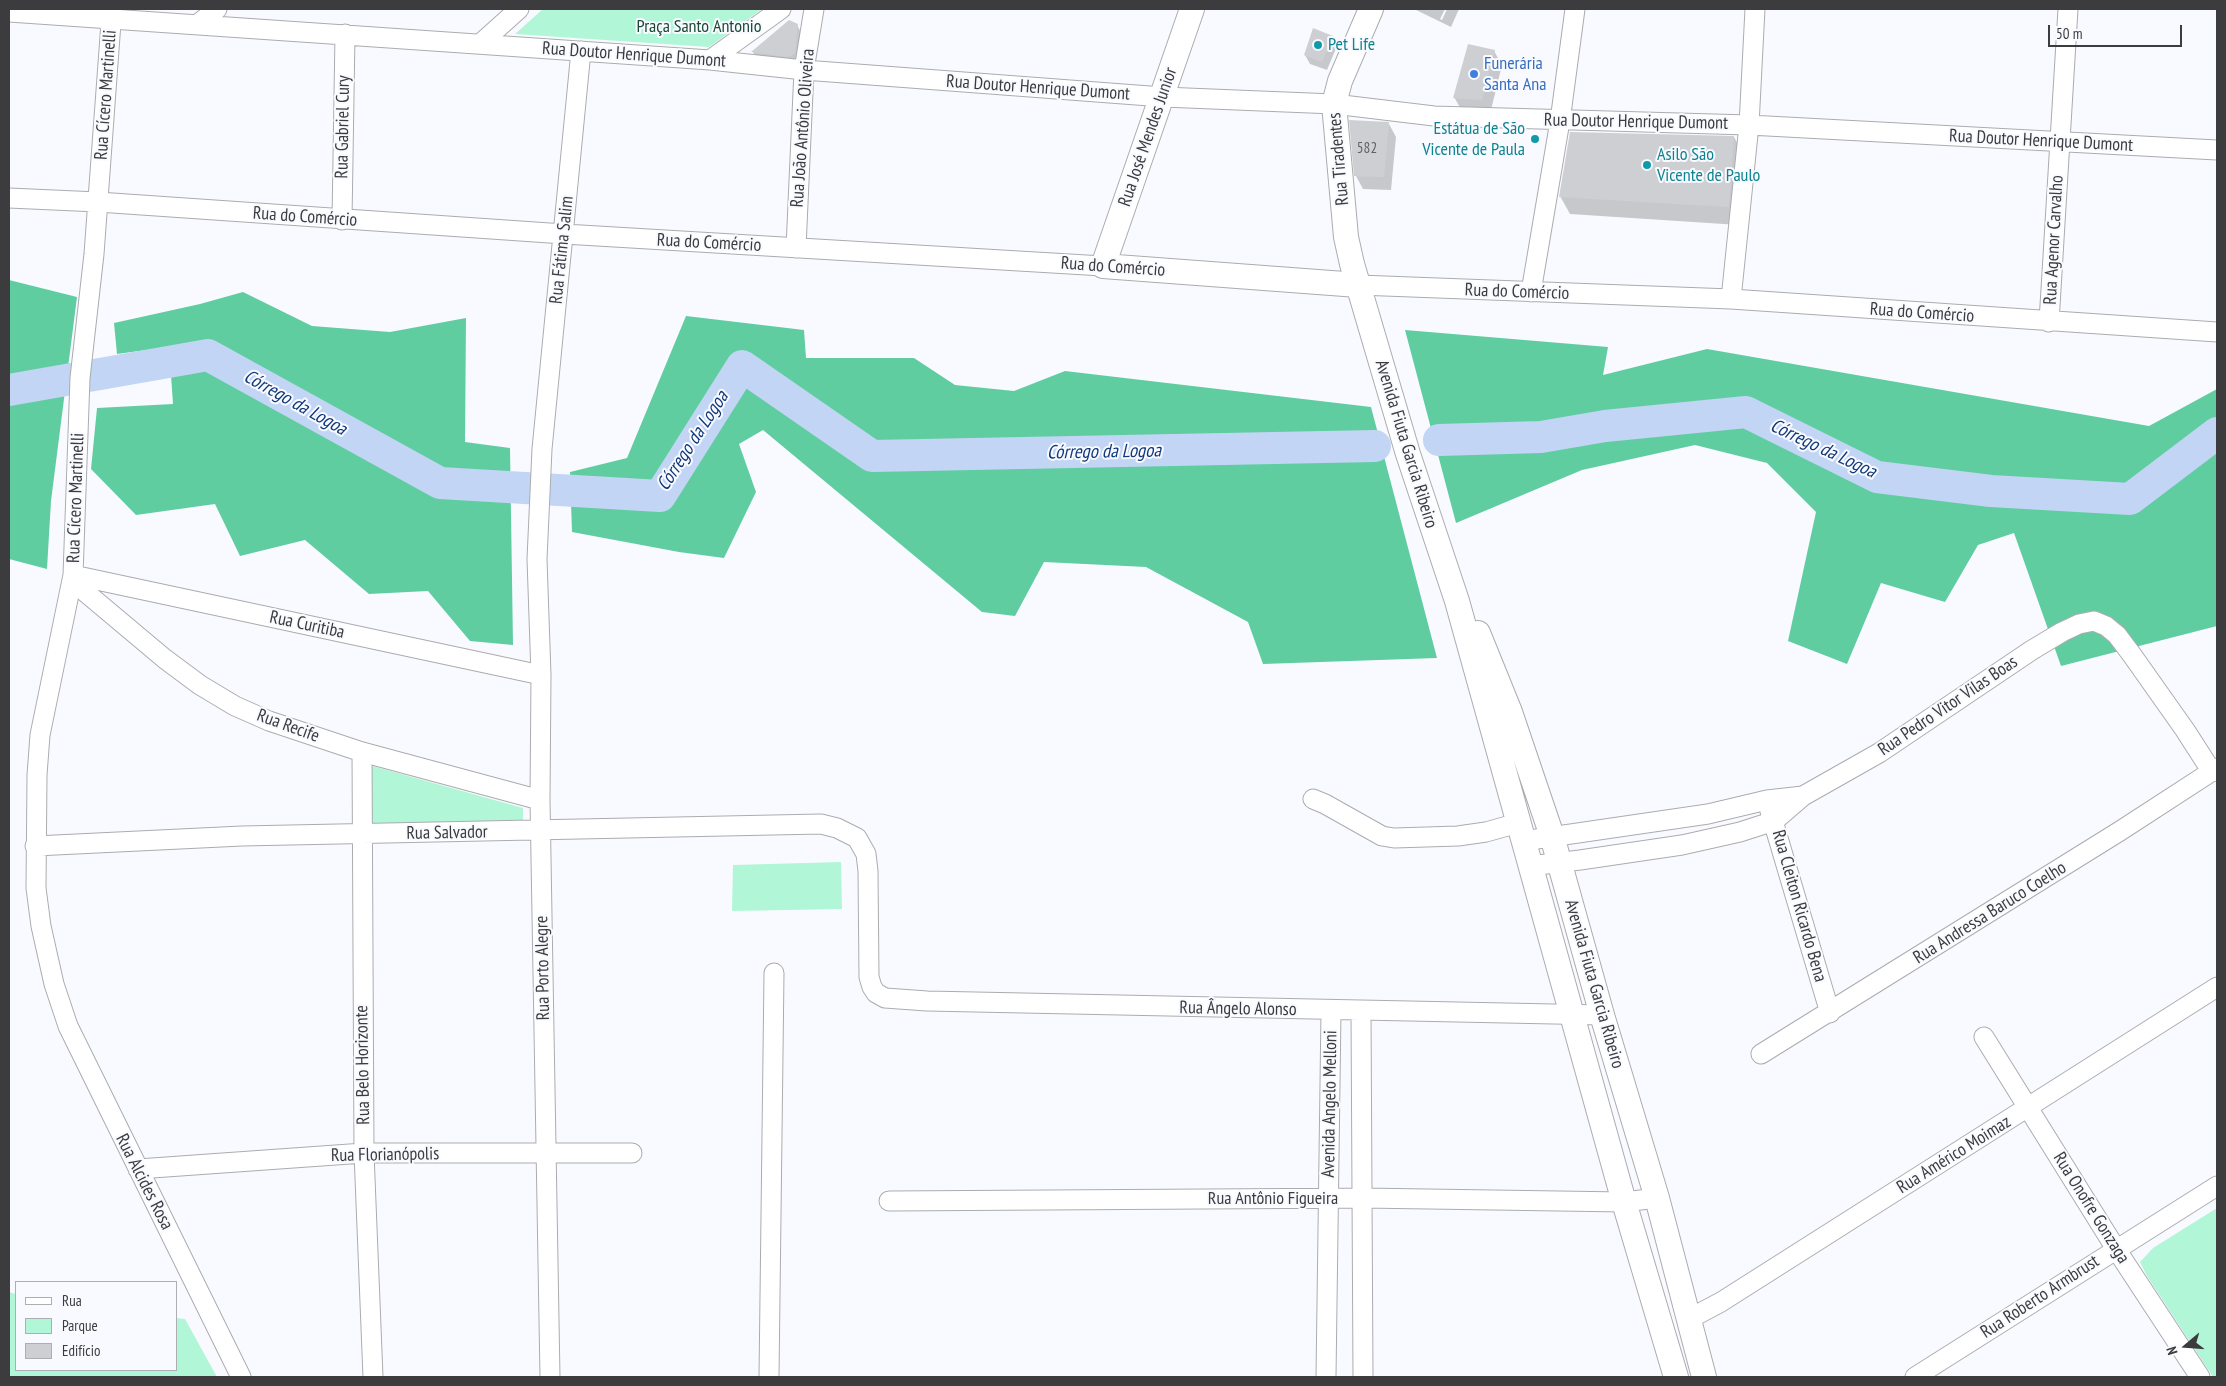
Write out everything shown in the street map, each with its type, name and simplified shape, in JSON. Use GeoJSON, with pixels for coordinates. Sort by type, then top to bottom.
{"type":"FeatureCollection","features":[{"type":"Feature","properties":{"kind":"main road","name":"Rua José Mendes Junior"},"geometry":{"type":"LineString","coordinates":[[1103,266],[1192,9]]}},
{"type":"Feature","properties":{"kind":"main road","name":"Rua Tiradentes"},"geometry":{"type":"LineString","coordinates":[[1358,285],[1346,236],[1334,104],[1342,75],[1371,9]]}},
{"type":"Feature","properties":{"kind":"main road","name":"Rua do Comércio"},"geometry":{"type":"LineString","coordinates":[[1103,266],[1358,285]]}},
{"type":"Feature","properties":{"kind":"main road","name":"Avenida Fiuta Garcia Ribeiro"},"geometry":{"type":"LineString","coordinates":[[1358,285],[1408,454],[1457,601],[1624,1202],[1676,1377]]}},
{"type":"Feature","properties":{"kind":"main road","name":"Avenida Fiuta Garcia Ribeiro"},"geometry":{"type":"LineString","coordinates":[[1457,601],[1476,629],[1485,647],[1533,777],[1552,836],[1602,1015],[1657,1198],[1704,1377]]}},
{"type":"Feature","properties":{"kind":"main road"},"geometry":{"type":"LineString","coordinates":[[1508,784],[1533,777]]}},
{"type":"Feature","properties":{"kind":"street"},"geometry":{"type":"LineString","coordinates":[[198,24],[217,9]]}},
{"type":"Feature","properties":{"kind":"street"},"geometry":{"type":"LineString","coordinates":[[480,44],[519,9]]}},
{"type":"Feature","properties":{"kind":"street"},"geometry":{"type":"LineString","coordinates":[[710,60],[781,9]]}},
{"type":"Feature","properties":{"kind":"street","name":"Rua João Antônio Oliveira"},"geometry":{"type":"LineString","coordinates":[[796,248],[804,70],[814,9]]}},
{"type":"Feature","properties":{"kind":"street"},"geometry":{"type":"LineString","coordinates":[[1531,292],[1560,121],[1575,9]]}},
{"type":"Feature","properties":{"kind":"street"},"geometry":{"type":"LineString","coordinates":[[1731,299],[1750,125],[1755,9]]}},
{"type":"Feature","properties":{"kind":"street","name":"Rua Agenor Carvalho"},"geometry":{"type":"LineString","coordinates":[[2050,322],[2068,9]]}},
{"type":"Feature","properties":{"kind":"street","name":"Rua Doutor Henrique Dumont"},"geometry":{"type":"LineString","coordinates":[[9,12],[112,13],[198,24],[710,60],[804,70],[1163,97],[1334,104],[1434,116],[1750,125],[2217,150]]}},
{"type":"Feature","properties":{"kind":"street","name":"Rua Cícero Martinelli"},"geometry":{"type":"LineString","coordinates":[[54,984],[36,888],[37,775],[40,735],[72,578],[80,378],[98,202],[112,13]]}},
{"type":"Feature","properties":{"kind":"street","name":"Rua Gabriel Cury"},"geometry":{"type":"LineString","coordinates":[[342,220],[344,34]]}},
{"type":"Feature","properties":{"kind":"street","name":"Rua Fátima Salim"},"geometry":{"type":"LineString","coordinates":[[537,559],[542,449],[581,51]]}},
{"type":"Feature","properties":{"kind":"street","name":"Rua do Comércio"},"geometry":{"type":"LineString","coordinates":[[9,198],[98,202],[342,220],[1103,266]]}},
{"type":"Feature","properties":{"kind":"street","name":"Rua do Comércio"},"geometry":{"type":"LineString","coordinates":[[1358,285],[1731,299],[2217,332]]}},
{"type":"Feature","properties":{"kind":"street","name":"Rua Porto Alegre"},"geometry":{"type":"LineString","coordinates":[[537,559],[541,675],[540,800],[550,1377]]}},
{"type":"Feature","properties":{"kind":"street","name":"Rua Curitiba"},"geometry":{"type":"LineString","coordinates":[[72,578],[541,675]]}},
{"type":"Feature","properties":{"kind":"street","name":"Rua Recife"},"geometry":{"type":"LineString","coordinates":[[72,578],[166,660],[200,685],[235,706],[269,721],[362,752],[540,800]]}},
{"type":"Feature","properties":{"kind":"street","name":"Rua Pedro Vitor Vilas Boas"},"geometry":{"type":"LineString","coordinates":[[1530,866],[1689,844],[1740,832],[1774,821],[1803,796],[1879,753],[2062,632],[2079,624],[2094,621],[2106,626],[2117,635],[2214,770]]}},
{"type":"Feature","properties":{"kind":"street","name":"Rua Belo Horizonte"},"geometry":{"type":"LineString","coordinates":[[362,752],[364,1153],[373,1377]]}},
{"type":"Feature","properties":{"kind":"street","name":"Rua Andressa Baruco Coelho"},"geometry":{"type":"LineString","coordinates":[[1761,1054],[1830,1013],[2214,770]]}},
{"type":"Feature","properties":{"kind":"street","name":"Rua Pedro Vitor Vilas Boas"},"geometry":{"type":"LineString","coordinates":[[1313,799],[1326,804],[1382,836],[1394,838],[1458,836],[1486,832],[1521,832],[1552,836],[1708,814],[1767,800],[1803,796]]}},
{"type":"Feature","properties":{"kind":"street","name":"Rua Cleiton Ricardo Bena"},"geometry":{"type":"LineString","coordinates":[[1767,800],[1830,1013]]}},
{"type":"Feature","properties":{"kind":"street","name":"Rua Salvador"},"geometry":{"type":"LineString","coordinates":[[35,846],[242,836],[822,824],[837,828],[857,838],[866,854],[868,871],[868,977],[876,993]]}},
{"type":"Feature","properties":{"kind":"street"},"geometry":{"type":"LineString","coordinates":[[769,1377],[774,974]]}},
{"type":"Feature","properties":{"kind":"street","name":"Rua Alcides Rosa"},"geometry":{"type":"LineString","coordinates":[[54,984],[68,1026],[241,1377]]}},
{"type":"Feature","properties":{"kind":"street","name":"Rua Américo Moimaz"},"geometry":{"type":"LineString","coordinates":[[1689,1319],[1721,1302],[2217,988]]}},
{"type":"Feature","properties":{"kind":"street","name":"Rua Ângelo Alonso"},"geometry":{"type":"LineString","coordinates":[[876,993],[885,998],[927,1001],[1331,1011],[1602,1015]]}},
{"type":"Feature","properties":{"kind":"street","name":"Avenida Angelo Melloni"},"geometry":{"type":"LineString","coordinates":[[1326,1377],[1331,1011]]}},
{"type":"Feature","properties":{"kind":"street","name":"Avenida Angelo Melloni"},"geometry":{"type":"LineString","coordinates":[[1361,1011],[1364,1198],[1363,1377]]}},
{"type":"Feature","properties":{"kind":"street","name":"Rua Onofre Gonzaga"},"geometry":{"type":"LineString","coordinates":[[1984,1037],[2116,1249],[2200,1377]]}},
{"type":"Feature","properties":{"kind":"street","name":"Rua Florianópolis"},"geometry":{"type":"LineString","coordinates":[[138,1169],[364,1153],[632,1153]]}},
{"type":"Feature","properties":{"kind":"street","name":"Rua Roberto Armbrust"},"geometry":{"type":"LineString","coordinates":[[1915,1377],[2217,1186]]}},
{"type":"Feature","properties":{"kind":"street","name":"Rua Antônio Figueira"},"geometry":{"type":"LineString","coordinates":[[889,1201],[1364,1198],[1624,1202],[1657,1198]]}},
{"type":"Feature","properties":{"kind":"green space","name":"Praça Santo Antonio"},"geometry":{"type":"Polygon","coordinates":[[[543,9],[762,9],[709,47],[515,34],[543,9]]]}},
{"type":"Feature","properties":{"kind":"green space"},"geometry":{"type":"Polygon","coordinates":[[[9,280],[77,297],[51,501],[47,569],[9,559],[9,280]]]}},
{"type":"Feature","properties":{"kind":"green space"},"geometry":{"type":"Polygon","coordinates":[[[243,292],[312,326],[390,332],[466,318],[465,442],[510,448],[513,645],[470,641],[428,591],[369,594],[305,540],[240,556],[215,504],[136,515],[91,469],[97,408],[173,404],[169,347],[117,354],[114,323],[200,304],[243,292]]]}},
{"type":"Feature","properties":{"kind":"green space"},"geometry":{"type":"Polygon","coordinates":[[[686,316],[804,330],[806,358],[914,358],[955,385],[1014,391],[1065,371],[1371,407],[1437,658],[1263,664],[1248,622],[1146,567],[1044,562],[1015,616],[982,612],[763,430],[739,444],[756,492],[724,558],[679,552],[572,532],[570,472],[627,458],[686,316]]]}},
{"type":"Feature","properties":{"kind":"green space"},"geometry":{"type":"Polygon","coordinates":[[[1405,330],[1608,347],[1603,375],[1707,349],[2149,426],[2217,389],[2217,626],[2061,666],[2014,533],[1978,545],[1945,602],[1881,583],[1847,664],[1788,641],[1816,512],[1767,463],[1695,445],[1582,470],[1456,523],[1405,330]]]}},
{"type":"Feature","properties":{"kind":"green space"},"geometry":{"type":"Polygon","coordinates":[[[369,765],[523,808],[523,824],[365,824],[369,765]]]}},
{"type":"Feature","properties":{"kind":"green space"},"geometry":{"type":"Polygon","coordinates":[[[841,862],[842,909],[732,911],[733,865],[841,862]]]}},
{"type":"Feature","properties":{"kind":"green space"},"geometry":{"type":"Polygon","coordinates":[[[2217,1208],[2217,1377],[2213,1377],[2147,1276],[2140,1262],[2153,1248],[2217,1208]]]}},
{"type":"Feature","properties":{"kind":"green space"},"geometry":{"type":"Polygon","coordinates":[[[9,1292],[15,1294],[15,1371],[178,1371],[178,1318],[185,1319],[217,1377],[9,1377],[9,1292]]]}},
{"type":"Feature","properties":{"kind":"building"},"geometry":{"type":"Polygon","coordinates":[[[789,20],[798,24],[795,53],[788,57],[751,52],[789,20]]]}},
{"type":"Feature","properties":{"kind":"building","name":"Pet Life"},"geometry":{"type":"Polygon","coordinates":[[[1313,28],[1333,36],[1322,62],[1304,55],[1313,28]]]}},
{"type":"Feature","properties":{"kind":"building","name":"Funerária Santa Ana"},"geometry":{"type":"Polygon","coordinates":[[[1468,44],[1495,50],[1482,100],[1453,98],[1468,44]]]}},
{"type":"Feature","properties":{"kind":"building"},"geometry":{"type":"Polygon","coordinates":[[[1349,120],[1389,122],[1384,177],[1354,176],[1349,120]]]}},
{"type":"Feature","properties":{"kind":"building","name":"Asilo São Vicente de Paulo"},"geometry":{"type":"Polygon","coordinates":[[[1570,132],[1734,136],[1729,207],[1559,197],[1570,132]]]}},
{"type":"Feature","properties":{"kind":"waterway","name":"Córrego da Logoa"},"geometry":{"type":"LineString","coordinates":[[9,390],[208,355],[440,483],[660,496],[742,366],[872,456],[1375,446]]}},
{"type":"Feature","properties":{"kind":"waterway","name":"Córrego da Logoa"},"geometry":{"type":"LineString","coordinates":[[1439,440],[1541,437],[1605,426],[1746,412],[1877,477],[1991,491],[2130,499],[2217,433]]}},
{"type":"Feature","properties":{"kind":"place","name":"Pet Life"},"geometry":{"type":"Point","coordinates":[1318,45]}},
{"type":"Feature","properties":{"kind":"place","name":"Funerária Santa Ana"},"geometry":{"type":"Point","coordinates":[1474,74]}},
{"type":"Feature","properties":{"kind":"place","name":"Estátua de São Vicente de Paula"},"geometry":{"type":"Point","coordinates":[1535,139]}},
{"type":"Feature","properties":{"kind":"place","name":"Asilo São Vicente de Paulo"},"geometry":{"type":"Point","coordinates":[1647,165]}}]}
